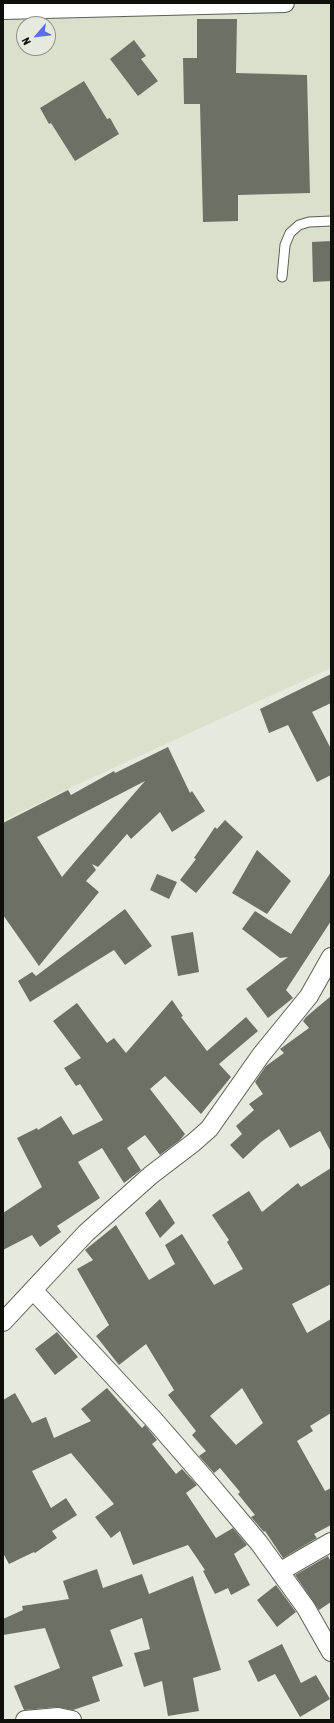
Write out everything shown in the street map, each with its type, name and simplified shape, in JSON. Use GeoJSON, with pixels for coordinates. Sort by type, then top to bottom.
{"type":"FeatureCollection","features":[{"type":"Feature","properties":{"kind":"street"},"geometry":{"type":"LineString","coordinates":[[3,10],[285,3]]}},
{"type":"Feature","properties":{"kind":"street"},"geometry":{"type":"LineString","coordinates":[[3,1322],[86,1233],[151,1175],[209,1129],[261,1056],[309,996],[331,957]]}},
{"type":"Feature","properties":{"kind":"street"},"geometry":{"type":"LineString","coordinates":[[33,1290],[198,1470],[259,1543],[281,1571],[306,1608],[331,1652]]}},
{"type":"Feature","properties":{"kind":"street"},"geometry":{"type":"LineString","coordinates":[[281,1571],[331,1542]]}},
{"type":"Feature","properties":{"kind":"street"},"geometry":{"type":"LineString","coordinates":[[25,1720],[58,1717],[72,1720]]}},
{"type":"Feature","properties":{"kind":"lane"},"geometry":{"type":"LineString","coordinates":[[282,277],[285,245],[290,233],[299,226],[309,222],[331,221]]}},
{"type":"Feature","properties":{"kind":"shaded area"},"geometry":{"type":"Polygon","coordinates":[[[3,3],[331,3],[331,668],[74,786],[3,821],[3,3]]]}},
{"type":"Feature","properties":{"kind":"building"},"geometry":{"type":"Polygon","coordinates":[[[197,19],[237,19],[236,73],[307,75],[310,193],[238,195],[238,221],[203,222],[200,104],[184,104],[183,58],[197,58],[197,19]]]}},
{"type":"Feature","properties":{"kind":"building"},"geometry":{"type":"Polygon","coordinates":[[[134,40],[146,56],[141,59],[158,81],[138,96],[110,59],[134,40]]]}},
{"type":"Feature","properties":{"kind":"building"},"geometry":{"type":"Polygon","coordinates":[[[84,81],[107,119],[110,118],[119,134],[75,161],[51,123],[49,124],[40,108],[84,81]]]}},
{"type":"Feature","properties":{"kind":"building"},"geometry":{"type":"Polygon","coordinates":[[[331,241],[331,281],[313,282],[312,242],[331,241]]]}},
{"type":"Feature","properties":{"kind":"building"},"geometry":{"type":"Polygon","coordinates":[[[331,674],[331,703],[312,712],[331,749],[331,775],[317,782],[288,725],[269,733],[260,709],[331,674]]]}},
{"type":"Feature","properties":{"kind":"building"},"geometry":{"type":"Polygon","coordinates":[[[168,747],[190,793],[192,791],[205,811],[172,832],[160,812],[131,839],[127,834],[98,867],[92,864],[96,870],[86,881],[99,892],[39,966],[3,915],[3,823],[68,790],[71,795],[114,771],[115,773],[168,747]],[[145,781],[37,837],[62,877],[145,781]]]}},
{"type":"Feature","properties":{"kind":"building"},"geometry":{"type":"Polygon","coordinates":[[[225,820],[243,837],[196,893],[180,880],[196,859],[194,858],[215,827],[217,829],[225,820]]]}},
{"type":"Feature","properties":{"kind":"building"},"geometry":{"type":"Polygon","coordinates":[[[257,850],[291,881],[267,914],[232,893],[257,850]]]}},
{"type":"Feature","properties":{"kind":"building"},"geometry":{"type":"Polygon","coordinates":[[[331,872],[331,921],[286,990],[293,998],[268,1018],[246,989],[288,957],[280,958],[242,929],[255,911],[291,934],[331,872]]]}},
{"type":"Feature","properties":{"kind":"building"},"geometry":{"type":"Polygon","coordinates":[[[157,874],[177,882],[169,899],[150,890],[157,874]]]}},
{"type":"Feature","properties":{"kind":"building"},"geometry":{"type":"Polygon","coordinates":[[[125,909],[152,946],[125,965],[114,950],[30,1002],[18,981],[32,972],[36,976],[125,909]]]}},
{"type":"Feature","properties":{"kind":"building"},"geometry":{"type":"Polygon","coordinates":[[[193,932],[199,972],[178,976],[171,936],[193,932]]]}},
{"type":"Feature","properties":{"kind":"building"},"geometry":{"type":"Polygon","coordinates":[[[331,996],[331,1152],[320,1131],[290,1148],[279,1129],[261,1142],[243,1159],[230,1145],[242,1134],[236,1126],[254,1110],[249,1104],[263,1094],[255,1082],[266,1066],[284,1053],[280,1049],[309,1028],[303,1021],[306,1017],[331,996]]]}},
{"type":"Feature","properties":{"kind":"building"},"geometry":{"type":"Polygon","coordinates":[[[172,1000],[183,1016],[181,1017],[207,1051],[246,1017],[258,1031],[219,1064],[231,1077],[201,1114],[165,1076],[150,1089],[185,1134],[180,1140],[160,1155],[145,1135],[127,1148],[141,1170],[124,1183],[102,1148],[78,1162],[100,1198],[57,1226],[61,1232],[40,1247],[32,1235],[3,1250],[3,1213],[42,1187],[17,1138],[37,1128],[38,1130],[61,1116],[73,1135],[103,1120],[80,1084],[76,1086],[64,1068],[81,1058],[53,1021],[77,1003],[107,1043],[114,1038],[126,1053],[172,1000]]]}},
{"type":"Feature","properties":{"kind":"building"},"geometry":{"type":"Polygon","coordinates":[[[331,1168],[331,1284],[292,1304],[307,1333],[331,1319],[331,1413],[310,1426],[313,1431],[297,1441],[325,1491],[331,1488],[331,1525],[314,1534],[317,1538],[283,1558],[265,1531],[264,1532],[251,1517],[255,1515],[238,1494],[240,1492],[220,1468],[214,1473],[199,1456],[206,1451],[192,1435],[196,1431],[168,1395],[174,1390],[146,1344],[119,1365],[96,1336],[109,1325],[77,1269],[93,1260],[85,1250],[116,1225],[149,1280],[175,1264],[165,1245],[182,1234],[214,1285],[243,1269],[227,1242],[229,1240],[212,1215],[249,1191],[262,1212],[298,1183],[301,1187],[331,1168]],[[242,1388],[210,1416],[236,1445],[263,1423],[242,1388]]]}},
{"type":"Feature","properties":{"kind":"building"},"geometry":{"type":"Polygon","coordinates":[[[160,1199],[175,1223],[160,1238],[145,1213],[160,1199]]]}},
{"type":"Feature","properties":{"kind":"building"},"geometry":{"type":"Polygon","coordinates":[[[57,1332],[78,1357],[55,1375],[35,1349],[57,1332]]]}},
{"type":"Feature","properties":{"kind":"building"},"geometry":{"type":"Polygon","coordinates":[[[107,1388],[142,1428],[145,1425],[157,1440],[152,1444],[176,1474],[182,1469],[197,1485],[186,1493],[216,1538],[233,1528],[247,1545],[234,1554],[250,1585],[231,1595],[228,1588],[215,1594],[203,1571],[205,1570],[188,1545],[133,1565],[120,1531],[111,1538],[95,1517],[114,1504],[71,1453],[32,1471],[51,1508],[66,1498],[77,1515],[52,1531],[57,1538],[35,1553],[34,1552],[9,1564],[3,1553],[3,1400],[15,1393],[32,1423],[46,1417],[54,1438],[91,1421],[81,1409],[107,1388]]]}},
{"type":"Feature","properties":{"kind":"building"},"geometry":{"type":"Polygon","coordinates":[[[328,1556],[331,1562],[331,1602],[319,1610],[295,1575],[328,1556]]]}},
{"type":"Feature","properties":{"kind":"building"},"geometry":{"type":"Polygon","coordinates":[[[97,1569],[103,1588],[142,1574],[149,1594],[193,1576],[221,1670],[193,1678],[199,1711],[168,1716],[162,1681],[144,1687],[134,1653],[150,1649],[142,1618],[110,1630],[123,1666],[92,1677],[100,1701],[73,1710],[57,1707],[24,1710],[14,1686],[60,1668],[45,1628],[3,1635],[3,1619],[23,1610],[22,1606],[69,1599],[63,1581],[97,1569]]]}},
{"type":"Feature","properties":{"kind":"building"},"geometry":{"type":"Polygon","coordinates":[[[276,1585],[296,1612],[277,1627],[257,1600],[276,1585]]]}},
{"type":"Feature","properties":{"kind":"building"},"geometry":{"type":"Polygon","coordinates":[[[282,1644],[301,1683],[316,1675],[330,1699],[300,1717],[275,1674],[258,1682],[248,1661],[282,1644]]]}}]}
